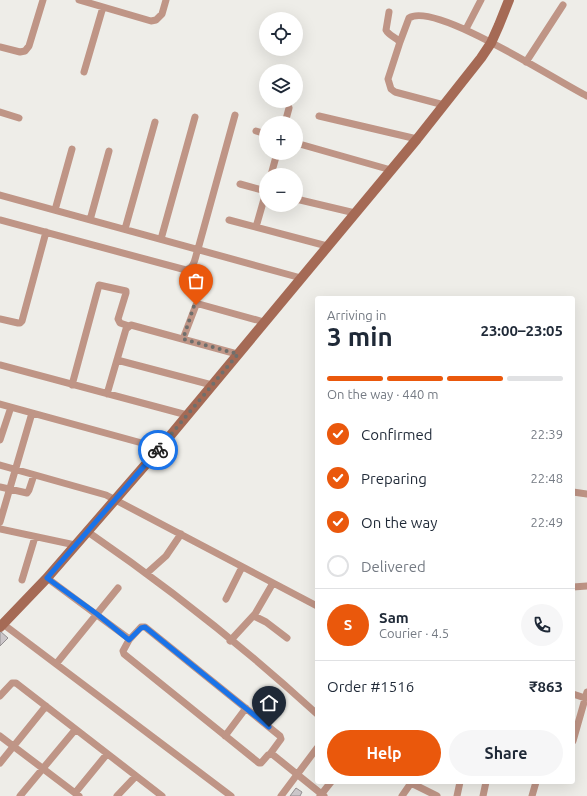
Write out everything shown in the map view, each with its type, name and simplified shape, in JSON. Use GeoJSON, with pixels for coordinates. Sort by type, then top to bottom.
{"type":"FeatureCollection","features":[{"type":"Feature","properties":{"kind":"street"},"geometry":{"type":"LineString","coordinates":[[0,47],[20,52],[25,51],[29,46],[43,0]]}},
{"type":"Feature","properties":{"kind":"street"},"geometry":{"type":"LineString","coordinates":[[79,0],[151,21],[156,20],[162,14],[166,0]]}},
{"type":"Feature","properties":{"kind":"street"},"geometry":{"type":"LineString","coordinates":[[466,29],[481,0]]}},
{"type":"Feature","properties":{"kind":"street"},"geometry":{"type":"LineString","coordinates":[[228,795],[56,664],[2,626],[88,532],[160,448],[417,139],[481,58],[491,43],[509,0]]}},
{"type":"Feature","properties":{"kind":"street"},"geometry":{"type":"LineString","coordinates":[[526,62],[563,5]]}},
{"type":"Feature","properties":{"kind":"street"},"geometry":{"type":"LineString","coordinates":[[84,72],[103,7]]}},
{"type":"Feature","properties":{"kind":"street"},"geometry":{"type":"LineString","coordinates":[[389,12],[386,30],[388,34],[398,39],[400,42]]}},
{"type":"Feature","properties":{"kind":"street"},"geometry":{"type":"LineString","coordinates":[[444,105],[395,92],[391,89],[388,80],[409,18],[418,16],[434,19],[466,29],[587,95]]}},
{"type":"Feature","properties":{"kind":"street"},"geometry":{"type":"LineString","coordinates":[[287,116],[289,108]]}},
{"type":"Feature","properties":{"kind":"street"},"geometry":{"type":"LineString","coordinates":[[0,112],[19,118]]}},
{"type":"Feature","properties":{"kind":"street"},"geometry":{"type":"LineString","coordinates":[[0,220],[186,270],[190,269],[193,266],[198,249],[235,116]]}},
{"type":"Feature","properties":{"kind":"street"},"geometry":{"type":"LineString","coordinates":[[319,116],[417,139]]}},
{"type":"Feature","properties":{"kind":"street"},"geometry":{"type":"LineString","coordinates":[[161,239],[196,117]]}},
{"type":"Feature","properties":{"kind":"street"},"geometry":{"type":"LineString","coordinates":[[125,229],[155,122]]}},
{"type":"Feature","properties":{"kind":"street"},"geometry":{"type":"LineString","coordinates":[[303,145],[391,170]]}},
{"type":"Feature","properties":{"kind":"street"},"geometry":{"type":"LineString","coordinates":[[55,210],[72,149]]}},
{"type":"Feature","properties":{"kind":"street"},"geometry":{"type":"LineString","coordinates":[[90,220],[109,151]]}},
{"type":"Feature","properties":{"kind":"street"},"geometry":{"type":"LineString","coordinates":[[240,184],[259,190]]}},
{"type":"Feature","properties":{"kind":"street"},"geometry":{"type":"LineString","coordinates":[[0,195],[301,278]]}},
{"type":"Feature","properties":{"kind":"street"},"geometry":{"type":"LineString","coordinates":[[303,201],[355,213]]}},
{"type":"Feature","properties":{"kind":"street"},"geometry":{"type":"LineString","coordinates":[[256,227],[260,212]]}},
{"type":"Feature","properties":{"kind":"street"},"geometry":{"type":"LineString","coordinates":[[229,220],[327,246]]}},
{"type":"Feature","properties":{"kind":"street"},"geometry":{"type":"LineString","coordinates":[[0,319],[18,323],[22,321],[46,232]]}},
{"type":"Feature","properties":{"kind":"street"},"geometry":{"type":"LineString","coordinates":[[72,385],[99,285],[126,291],[118,319],[120,323],[129,326],[134,325],[238,354]]}},
{"type":"Feature","properties":{"kind":"street"},"geometry":{"type":"LineString","coordinates":[[183,339],[194,306],[199,304],[264,322]]}},
{"type":"Feature","properties":{"kind":"street"},"geometry":{"type":"LineString","coordinates":[[107,394],[126,329],[129,326]]}},
{"type":"Feature","properties":{"kind":"street"},"geometry":{"type":"LineString","coordinates":[[117,360],[212,385]]}},
{"type":"Feature","properties":{"kind":"street"},"geometry":{"type":"LineString","coordinates":[[0,365],[187,415]]}},
{"type":"Feature","properties":{"kind":"street"},"geometry":{"type":"LineString","coordinates":[[0,404],[160,448]]}},
{"type":"Feature","properties":{"kind":"street"},"geometry":{"type":"LineString","coordinates":[[0,440],[11,407]]}},
{"type":"Feature","properties":{"kind":"street"},"geometry":{"type":"LineString","coordinates":[[0,522],[32,413]]}},
{"type":"Feature","properties":{"kind":"street"},"geometry":{"type":"LineString","coordinates":[[0,465],[93,491],[115,500],[315,605]]}},
{"type":"Feature","properties":{"kind":"street"},"geometry":{"type":"LineString","coordinates":[[0,487],[27,493],[34,475]]}},
{"type":"Feature","properties":{"kind":"street"},"geometry":{"type":"LineString","coordinates":[[575,492],[587,494]]}},
{"type":"Feature","properties":{"kind":"street"},"geometry":{"type":"LineString","coordinates":[[0,529],[75,545]]}},
{"type":"Feature","properties":{"kind":"street"},"geometry":{"type":"LineString","coordinates":[[88,532],[147,573],[192,608],[315,712]]}},
{"type":"Feature","properties":{"kind":"street"},"geometry":{"type":"LineString","coordinates":[[147,573],[166,556],[181,534]]}},
{"type":"Feature","properties":{"kind":"street"},"geometry":{"type":"LineString","coordinates":[[22,580],[35,536]]}},
{"type":"Feature","properties":{"kind":"street"},"geometry":{"type":"LineString","coordinates":[[226,599],[242,567]]}},
{"type":"Feature","properties":{"kind":"street"},"geometry":{"type":"LineString","coordinates":[[47,578],[97,614],[129,640]]}},
{"type":"Feature","properties":{"kind":"street"},"geometry":{"type":"LineString","coordinates":[[230,641],[254,616],[273,583]]}},
{"type":"Feature","properties":{"kind":"street"},"geometry":{"type":"LineString","coordinates":[[575,587],[587,586]]}},
{"type":"Feature","properties":{"kind":"street"},"geometry":{"type":"LineString","coordinates":[[56,664],[118,588]]}},
{"type":"Feature","properties":{"kind":"street"},"geometry":{"type":"LineString","coordinates":[[254,616],[266,622],[287,638]]}},
{"type":"Feature","properties":{"kind":"street"},"geometry":{"type":"LineString","coordinates":[[145,627],[246,708],[281,737],[270,754],[260,764],[124,654],[123,651],[129,640],[141,628],[145,627]]}},
{"type":"Feature","properties":{"kind":"street"},"geometry":{"type":"LineString","coordinates":[[0,696],[10,684],[16,683],[162,796]]}},
{"type":"Feature","properties":{"kind":"street"},"geometry":{"type":"LineString","coordinates":[[575,694],[586,695],[575,729]]}},
{"type":"Feature","properties":{"kind":"street"},"geometry":{"type":"LineString","coordinates":[[0,763],[46,706]]}},
{"type":"Feature","properties":{"kind":"street"},"geometry":{"type":"LineString","coordinates":[[225,736],[246,708]]}},
{"type":"Feature","properties":{"kind":"street"},"geometry":{"type":"LineString","coordinates":[[20,796],[75,730]]}},
{"type":"Feature","properties":{"kind":"street"},"geometry":{"type":"LineString","coordinates":[[0,736],[77,795],[107,754]]}},
{"type":"Feature","properties":{"kind":"street"},"geometry":{"type":"LineString","coordinates":[[281,796],[315,751]]}},
{"type":"Feature","properties":{"kind":"street"},"geometry":{"type":"LineString","coordinates":[[270,754],[322,795],[330,784]]}},
{"type":"Feature","properties":{"kind":"street"},"geometry":{"type":"LineString","coordinates":[[117,796],[136,776]]}},
{"type":"Feature","properties":{"kind":"street"},"geometry":{"type":"LineString","coordinates":[[402,796],[409,784]]}},
{"type":"Feature","properties":{"kind":"street"},"geometry":{"type":"LineString","coordinates":[[412,784],[437,796]]}},
{"type":"Feature","properties":{"kind":"street"},"geometry":{"type":"LineString","coordinates":[[457,796],[460,784]]}},
{"type":"Feature","properties":{"kind":"street"},"geometry":{"type":"LineString","coordinates":[[484,795],[486,784]]}},
{"type":"Feature","properties":{"kind":"street"},"geometry":{"type":"LineString","coordinates":[[532,796],[535,784]]}},
{"type":"Feature","properties":{"kind":"building"},"geometry":{"type":"Polygon","coordinates":[[[0,631],[8,638],[0,646],[0,631]]]}},
{"type":"Feature","properties":{"kind":"building"},"geometry":{"type":"Polygon","coordinates":[[[296,788],[302,792],[300,796],[290,796],[296,788]]]}},
{"type":"Feature","properties":{"kind":"way so far"},"geometry":{"type":"LineString","coordinates":[[158,450],[238,354],[183,339],[194,306],[196,305]]}},
{"type":"Feature","properties":{"kind":"route"},"geometry":{"type":"LineString","coordinates":[[158,450],[47,578],[97,614],[129,640],[143,626],[145,627],[269,727]]}}]}
